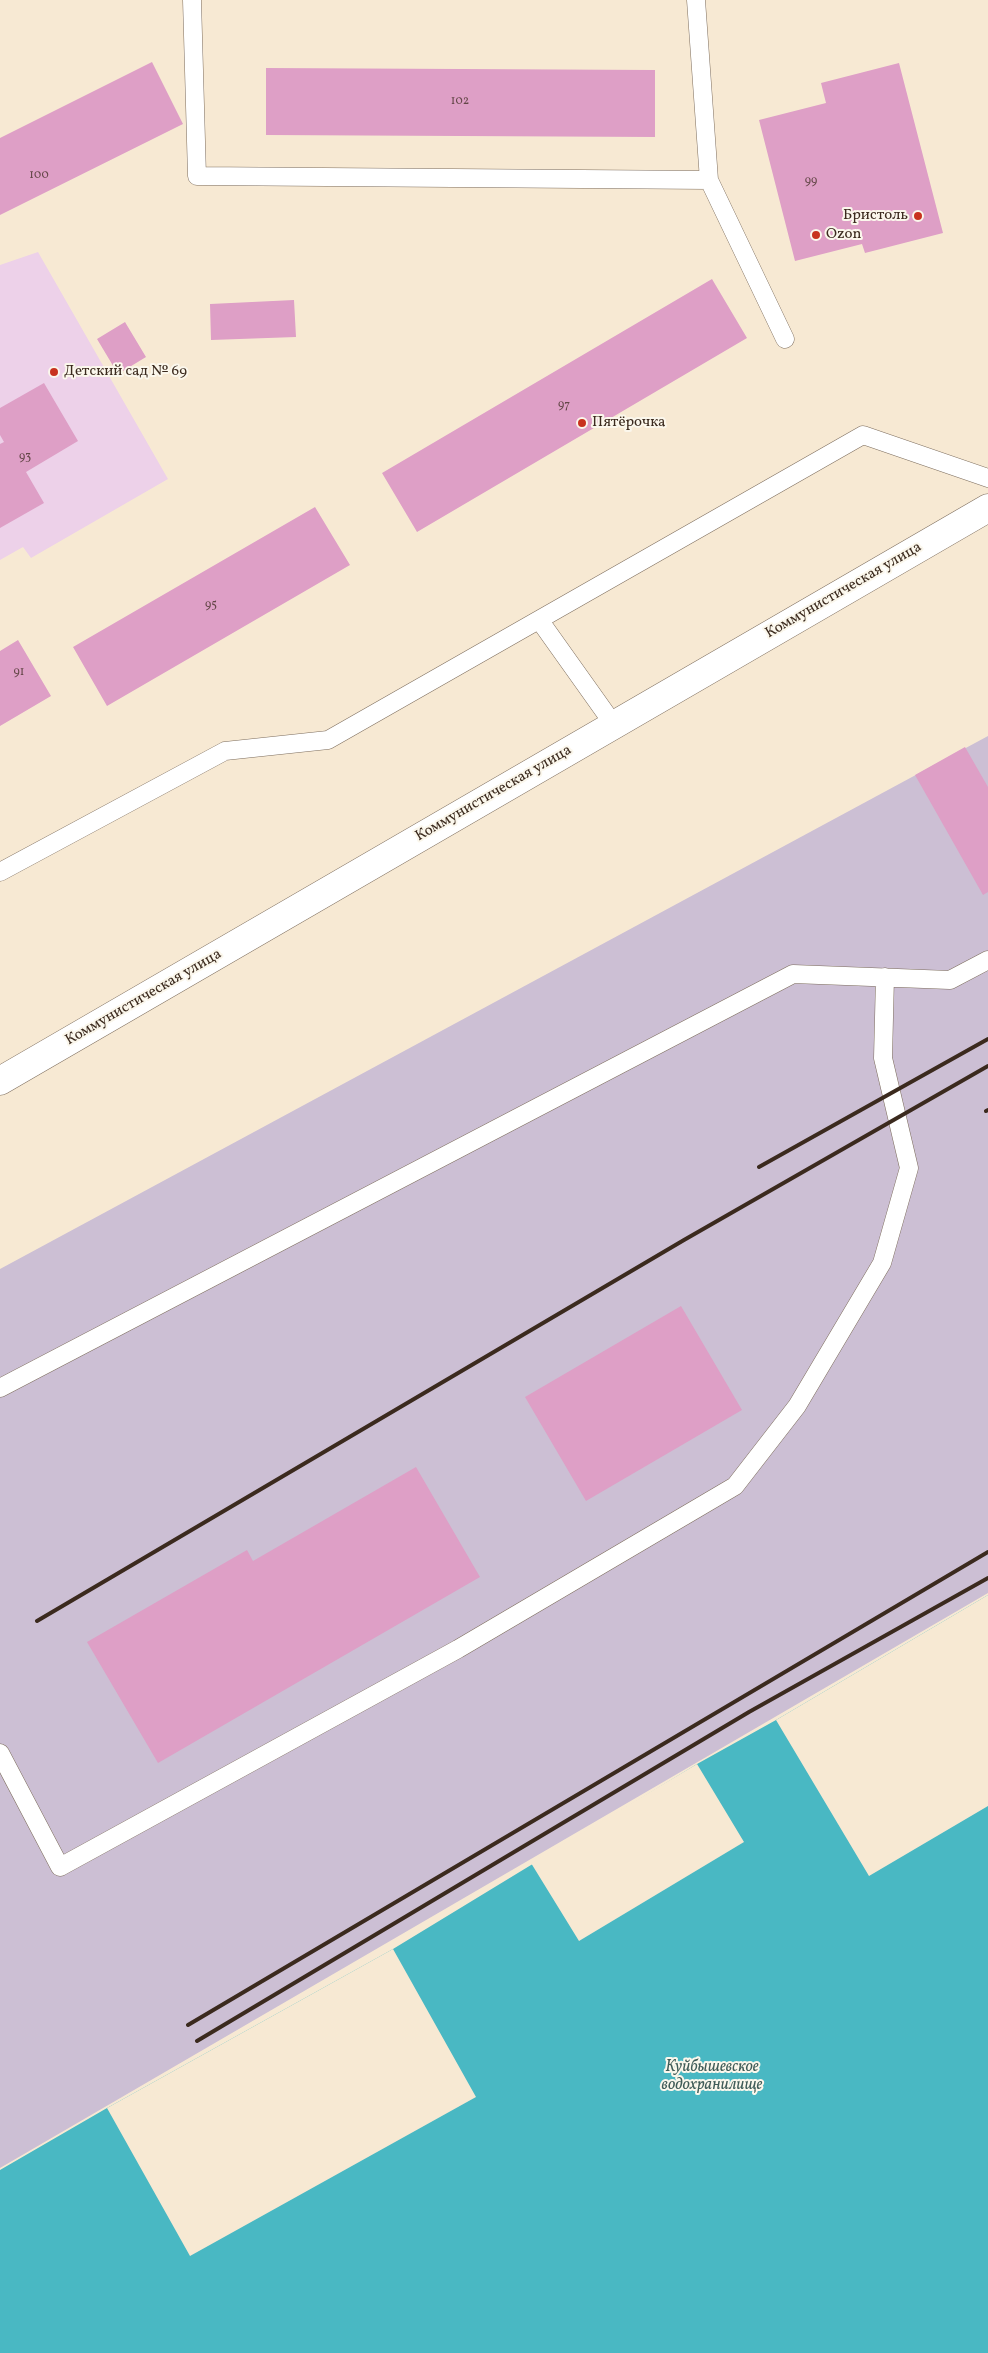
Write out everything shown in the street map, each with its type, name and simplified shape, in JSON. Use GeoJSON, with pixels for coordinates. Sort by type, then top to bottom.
{"type":"FeatureCollection","features":[{"type":"Feature","properties":{"kind":"main road","name":"Коммунистическая улица"},"geometry":{"type":"LineString","coordinates":[[0,1081],[988,508]]}},
{"type":"Feature","properties":{"kind":"lane"},"geometry":{"type":"LineString","coordinates":[[192,0],[197,176],[708,180]]}},
{"type":"Feature","properties":{"kind":"lane"},"geometry":{"type":"LineString","coordinates":[[696,0],[708,180],[785,339]]}},
{"type":"Feature","properties":{"kind":"lane"},"geometry":{"type":"LineString","coordinates":[[0,872],[225,751],[328,740],[540,622],[864,435],[988,478]]}},
{"type":"Feature","properties":{"kind":"lane"},"geometry":{"type":"LineString","coordinates":[[540,622],[614,725]]}},
{"type":"Feature","properties":{"kind":"lane"},"geometry":{"type":"LineString","coordinates":[[0,1388],[793,974],[950,980],[988,960]]}},
{"type":"Feature","properties":{"kind":"lane"},"geometry":{"type":"LineString","coordinates":[[0,1753],[60,1866],[458,1649],[735,1486],[797,1406],[882,1262],[909,1168],[883,1058],[885,977]]}},
{"type":"Feature","properties":{"kind":"shaded area","name":"Детский сад № 69"},"geometry":{"type":"Polygon","coordinates":[[[38,252],[168,479],[31,558],[23,547],[0,560],[0,265],[38,252]]]}},
{"type":"Feature","properties":{"kind":"shaded area"},"geometry":{"type":"Polygon","coordinates":[[[988,736],[988,1593],[0,2168],[0,1269],[988,736]]]}},
{"type":"Feature","properties":{"kind":"water","name":"Куйбышевское водохранилище"},"geometry":{"type":"Polygon","coordinates":[[[988,1595],[988,2353],[0,2353],[0,2170],[107,2108],[393,1949],[697,1764],[776,1720],[988,1595]]]}},
{"type":"Feature","properties":{"kind":"pier"},"geometry":{"type":"Polygon","coordinates":[[[988,1595],[988,1806],[869,1876],[776,1720],[988,1595]]]}},
{"type":"Feature","properties":{"kind":"pier"},"geometry":{"type":"Polygon","coordinates":[[[697,1764],[744,1842],[579,1941],[531,1863],[697,1764]]]}},
{"type":"Feature","properties":{"kind":"pier"},"geometry":{"type":"Polygon","coordinates":[[[393,1949],[476,2097],[190,2256],[107,2108],[393,1949]]]}},
{"type":"Feature","properties":{"kind":"building"},"geometry":{"type":"Polygon","coordinates":[[[152,62],[183,124],[0,215],[0,138],[152,62]]]}},
{"type":"Feature","properties":{"kind":"building"},"geometry":{"type":"Polygon","coordinates":[[[899,63],[943,233],[865,253],[862,244],[795,261],[759,120],[826,103],[821,83],[899,63]]]}},
{"type":"Feature","properties":{"kind":"building"},"geometry":{"type":"Polygon","coordinates":[[[266,68],[655,70],[655,137],[266,135],[266,68]]]}},
{"type":"Feature","properties":{"kind":"building"},"geometry":{"type":"Polygon","coordinates":[[[712,279],[747,338],[417,532],[382,473],[712,279]]]}},
{"type":"Feature","properties":{"kind":"building"},"geometry":{"type":"Polygon","coordinates":[[[294,300],[296,337],[211,340],[210,304],[294,300]]]}},
{"type":"Feature","properties":{"kind":"building"},"geometry":{"type":"Polygon","coordinates":[[[125,322],[146,357],[118,374],[97,339],[125,322]]]}},
{"type":"Feature","properties":{"kind":"building"},"geometry":{"type":"Polygon","coordinates":[[[44,383],[78,441],[26,472],[44,503],[0,528],[0,444],[4,442],[0,435],[0,408],[44,383]]]}},
{"type":"Feature","properties":{"kind":"building"},"geometry":{"type":"Polygon","coordinates":[[[315,507],[350,565],[107,706],[73,647],[315,507]]]}},
{"type":"Feature","properties":{"kind":"building"},"geometry":{"type":"Polygon","coordinates":[[[18,640],[51,696],[0,726],[0,651],[18,640]]]}},
{"type":"Feature","properties":{"kind":"building"},"geometry":{"type":"Polygon","coordinates":[[[965,747],[988,787],[988,892],[983,895],[915,775],[965,747]]]}},
{"type":"Feature","properties":{"kind":"building"},"geometry":{"type":"Polygon","coordinates":[[[681,1306],[742,1410],[586,1501],[525,1397],[681,1306]]]}},
{"type":"Feature","properties":{"kind":"building"},"geometry":{"type":"Polygon","coordinates":[[[416,1467],[480,1577],[158,1763],[87,1642],[247,1550],[253,1561],[416,1467]]]}},
{"type":"Feature","properties":{"kind":"railway"},"geometry":{"type":"LineString","coordinates":[[759,1167],[988,1039]]}},
{"type":"Feature","properties":{"kind":"railway"},"geometry":{"type":"LineString","coordinates":[[37,1621],[684,1240],[988,1066]]}},
{"type":"Feature","properties":{"kind":"railway"},"geometry":{"type":"LineString","coordinates":[[188,2025],[988,1552]]}},
{"type":"Feature","properties":{"kind":"railway"},"geometry":{"type":"LineString","coordinates":[[197,2041],[749,1712],[988,1578]]}},
{"type":"Feature","properties":{"kind":"place","name":"Бристоль"},"geometry":{"type":"Point","coordinates":[918,216]}},
{"type":"Feature","properties":{"kind":"place","name":"Ozon"},"geometry":{"type":"Point","coordinates":[816,235]}},
{"type":"Feature","properties":{"kind":"place","name":"Детский сад № 69"},"geometry":{"type":"Point","coordinates":[54,372]}},
{"type":"Feature","properties":{"kind":"place","name":"Пятёрочка"},"geometry":{"type":"Point","coordinates":[582,423]}}]}
